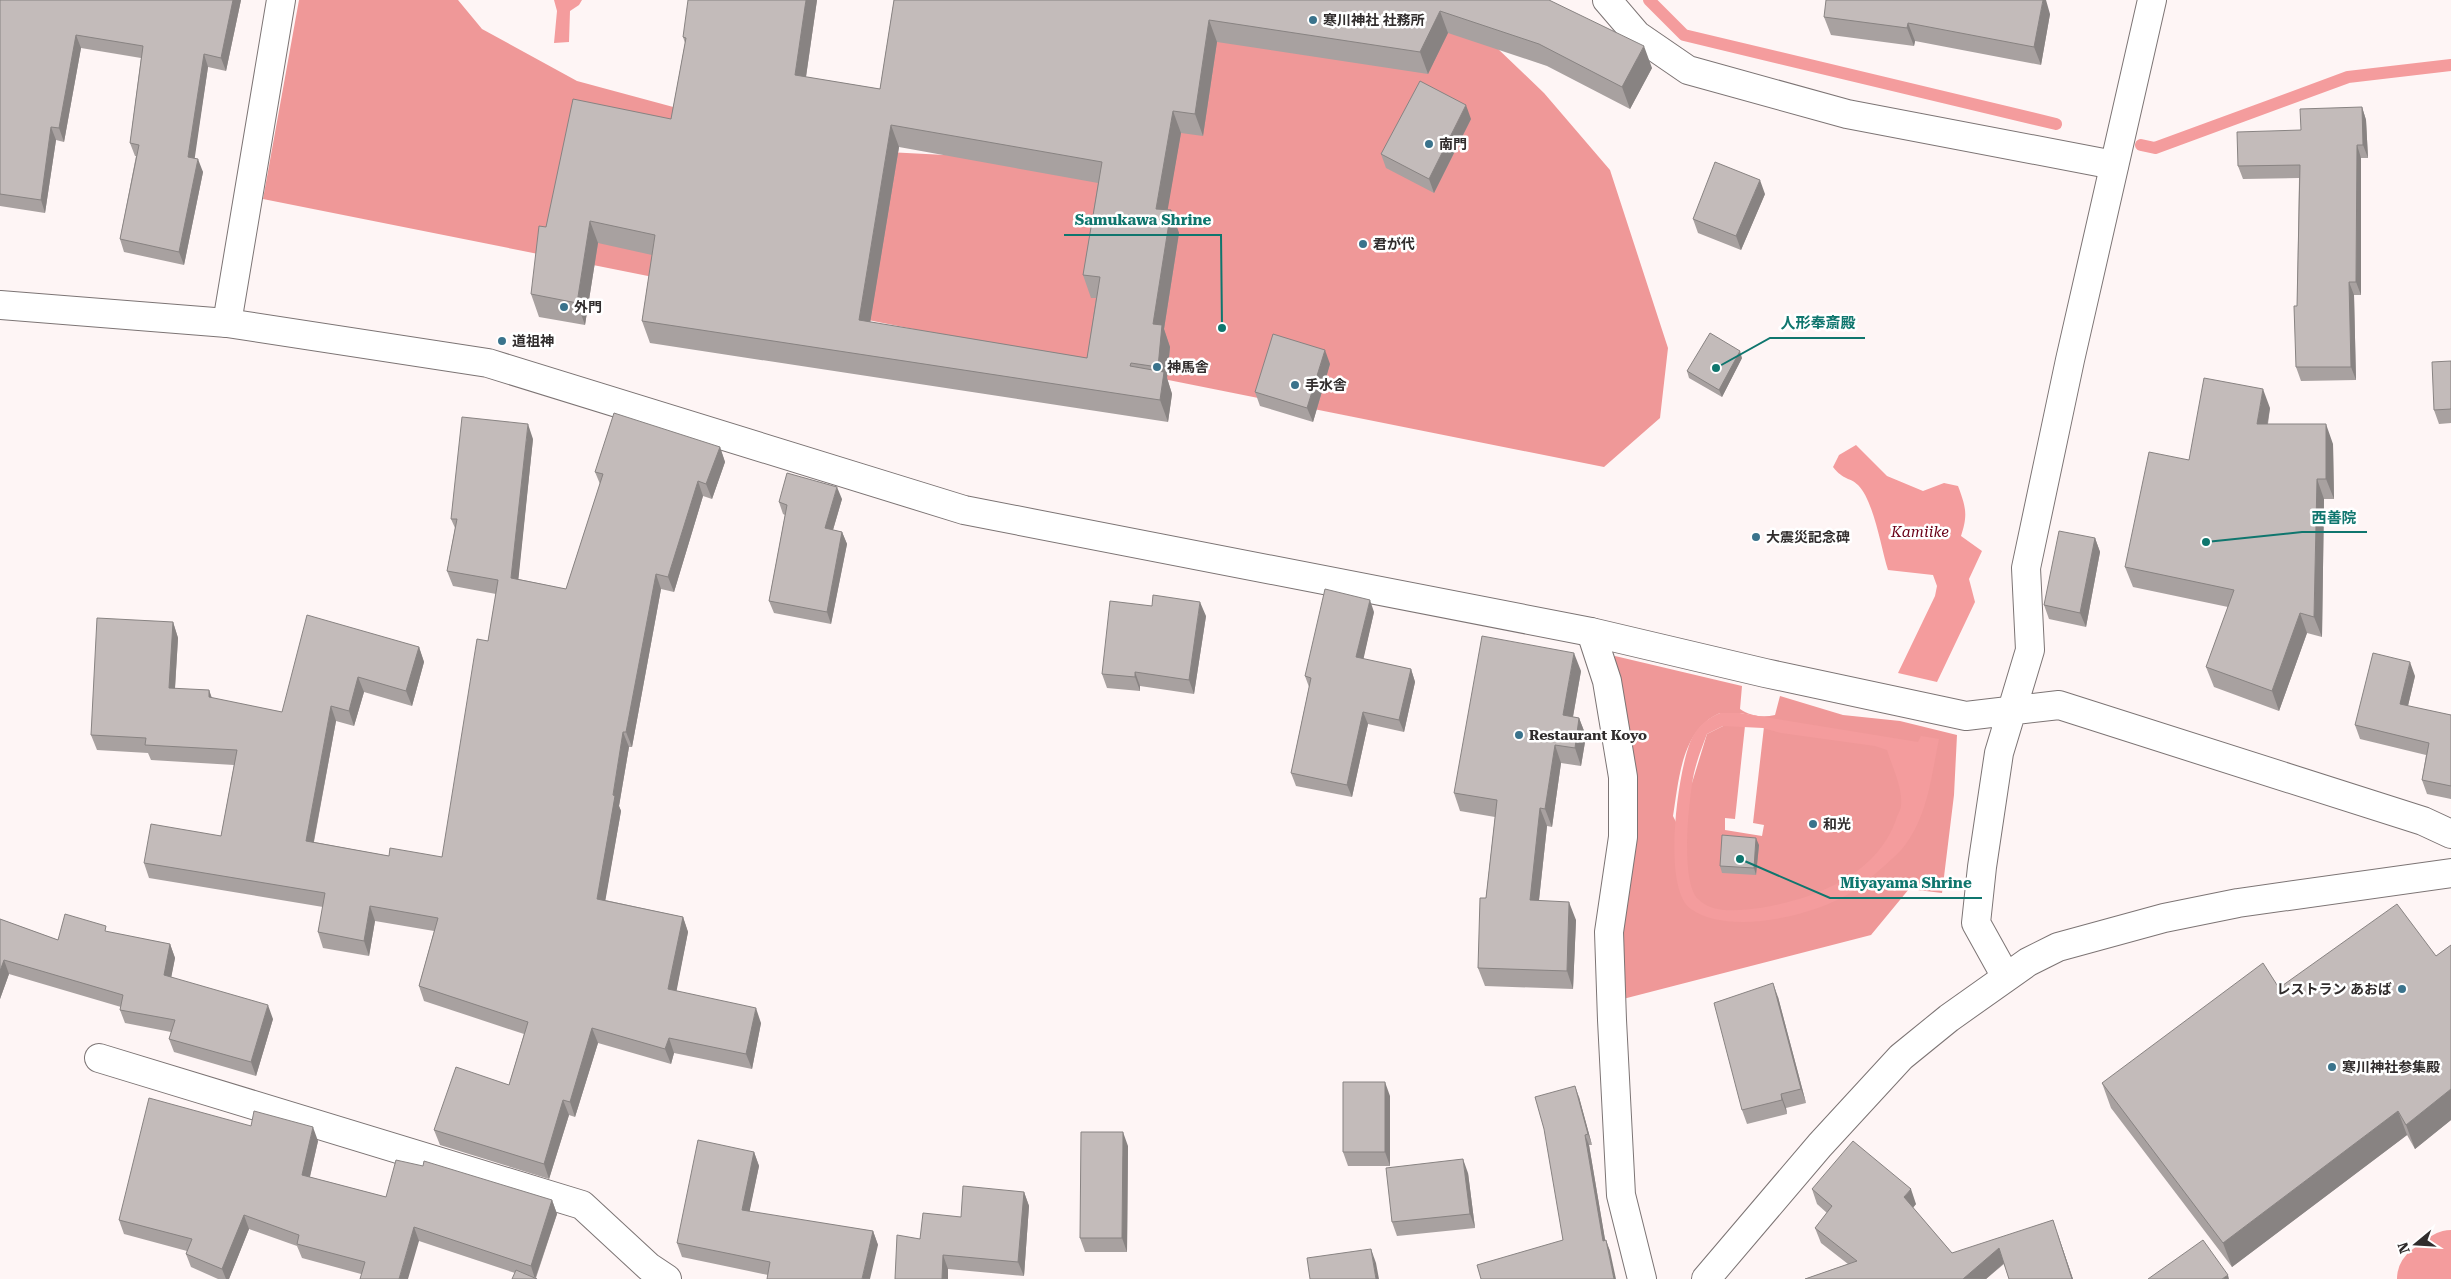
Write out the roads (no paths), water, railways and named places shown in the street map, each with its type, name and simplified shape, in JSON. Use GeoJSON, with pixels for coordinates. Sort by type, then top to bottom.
{"type":"FeatureCollection","features":[{"type":"Feature","properties":{"kind":"street"},"geometry":{"type":"LineString","coordinates":[[227,323],[282,0]]}},
{"type":"Feature","properties":{"kind":"street"},"geometry":{"type":"LineString","coordinates":[[1607,0],[1637,35],[1688,70],[1847,114],[2114,165]]}},
{"type":"Feature","properties":{"kind":"street"},"geometry":{"type":"LineString","coordinates":[[2006,977],[1976,924],[1982,867],[1999,753],[2030,650],[2026,568],[2152,0]]}},
{"type":"Feature","properties":{"kind":"street"},"geometry":{"type":"LineString","coordinates":[[0,305],[227,323],[488,363],[964,510],[1591,632],[1765,673],[1966,716],[2059,705],[2423,821],[2451,834]]}},
{"type":"Feature","properties":{"kind":"street"},"geometry":{"type":"LineString","coordinates":[[1591,632],[1606,681],[1623,777],[1624,837],[1609,932],[1621,1195],[1642,1279]]}},
{"type":"Feature","properties":{"kind":"street"},"geometry":{"type":"LineString","coordinates":[[1706,1279],[1820,1144],[1901,1057],[2006,977],[2058,947],[2164,918],[2238,903],[2451,873]]}},
{"type":"Feature","properties":{"kind":"street"},"geometry":{"type":"LineString","coordinates":[[99,1058],[582,1205],[648,1267],[666,1279]]}},
{"type":"Feature","properties":{"kind":"water"},"geometry":{"type":"Polygon","coordinates":[[[554,0],[582,0],[579,5],[570,11],[569,42],[554,43],[557,11],[554,0]]]}},
{"type":"Feature","properties":{"kind":"water","name":"Kamiike"},"geometry":{"type":"Polygon","coordinates":[[[1856,445],[1887,476],[1923,491],[1944,483],[1958,486],[1965,511],[1965,522],[1961,536],[1982,551],[1969,579],[1975,602],[1937,682],[1898,673],[1935,596],[1937,586],[1933,575],[1888,570],[1873,513],[1864,492],[1858,485],[1840,475],[1833,467],[1839,455],[1856,445]]]}},
{"type":"Feature","properties":{"kind":"water"},"geometry":{"type":"Polygon","coordinates":[[[1720,713],[1740,713],[1918,742],[1921,736],[1939,739],[1931,782],[1923,810],[1911,837],[1898,853],[1862,885],[1850,893],[1815,909],[1771,920],[1748,922],[1727,921],[1707,917],[1691,909],[1682,897],[1674,854],[1678,800],[1682,774],[1692,738],[1700,726],[1720,713]],[[1723,726],[1707,734],[1696,765],[1689,811],[1687,845],[1689,878],[1698,899],[1711,907],[1736,910],[1781,904],[1821,891],[1841,882],[1874,856],[1887,839],[1900,809],[1899,785],[1887,750],[1875,746],[1781,733],[1763,728],[1723,726]]]}},
{"type":"Feature","properties":{"kind":"waterway"},"geometry":{"type":"LineString","coordinates":[[1649,0],[1684,35],[2056,124]]}},
{"type":"Feature","properties":{"kind":"waterway"},"geometry":{"type":"LineString","coordinates":[[2141,145],[2155,148],[2348,77],[2451,65]]}},
{"type":"Feature","properties":{"kind":"waterway"},"geometry":{"type":"LineString","coordinates":[[2433,1279],[2451,1266]]}},
{"type":"Feature","properties":{"kind":"place","name":"寒川神社 社務所"},"geometry":{"type":"Point","coordinates":[1313,20]}},
{"type":"Feature","properties":{"kind":"place","name":"南門"},"geometry":{"type":"Point","coordinates":[1429,144]}},
{"type":"Feature","properties":{"kind":"place","name":"君が代"},"geometry":{"type":"Point","coordinates":[1363,244]}},
{"type":"Feature","properties":{"kind":"place","name":"外門"},"geometry":{"type":"Point","coordinates":[564,307]}},
{"type":"Feature","properties":{"kind":"place","name":"Samukawa Shrine"},"geometry":{"type":"Point","coordinates":[1222,328]}},
{"type":"Feature","properties":{"kind":"place","name":"道祖神"},"geometry":{"type":"Point","coordinates":[502,341]}},
{"type":"Feature","properties":{"kind":"place","name":"神馬舎"},"geometry":{"type":"Point","coordinates":[1157,367]}},
{"type":"Feature","properties":{"kind":"place","name":"人形奉斎殿"},"geometry":{"type":"Point","coordinates":[1716,368]}},
{"type":"Feature","properties":{"kind":"place","name":"手水舎"},"geometry":{"type":"Point","coordinates":[1295,385]}},
{"type":"Feature","properties":{"kind":"place","name":"大震災記念碑"},"geometry":{"type":"Point","coordinates":[1756,537]}},
{"type":"Feature","properties":{"kind":"place","name":"西善院"},"geometry":{"type":"Point","coordinates":[2206,542]}},
{"type":"Feature","properties":{"kind":"place","name":"Restaurant Koyo"},"geometry":{"type":"Point","coordinates":[1519,735]}},
{"type":"Feature","properties":{"kind":"place","name":"和光"},"geometry":{"type":"Point","coordinates":[1813,824]}},
{"type":"Feature","properties":{"kind":"place","name":"Miyayama Shrine"},"geometry":{"type":"Point","coordinates":[1740,859]}},
{"type":"Feature","properties":{"kind":"place","name":"レストラン あおば"},"geometry":{"type":"Point","coordinates":[2402,989]}},
{"type":"Feature","properties":{"kind":"place","name":"寒川神社参集殿"},"geometry":{"type":"Point","coordinates":[2332,1067]}}]}
